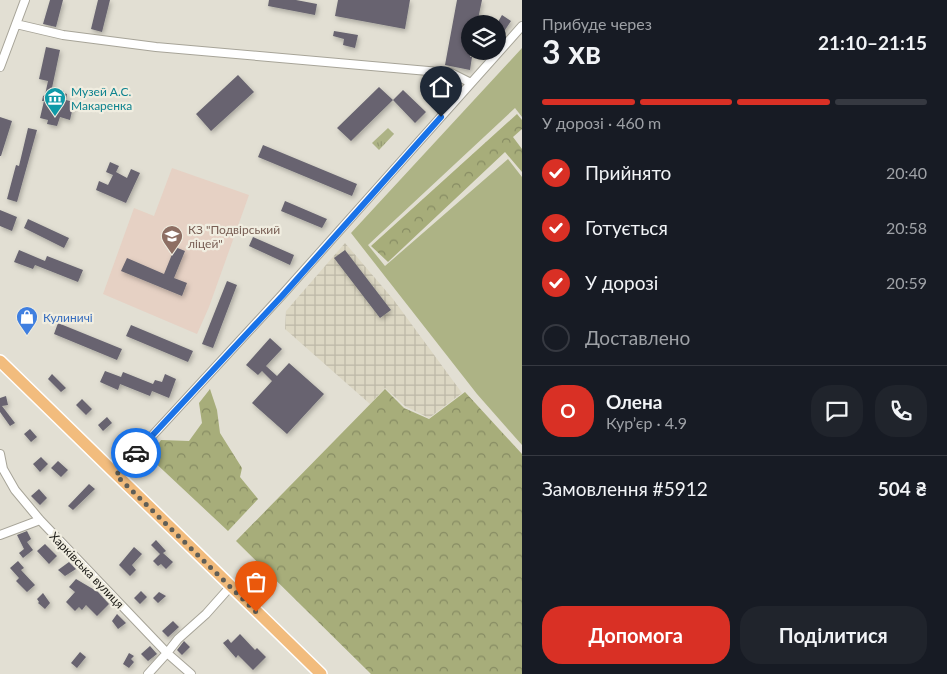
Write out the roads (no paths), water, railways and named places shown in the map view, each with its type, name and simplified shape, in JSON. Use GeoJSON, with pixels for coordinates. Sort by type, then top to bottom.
{"type":"FeatureCollection","features":[{"type":"Feature","properties":{"kind":"main road"},"geometry":{"type":"LineString","coordinates":[[0,360],[321,674]]}},
{"type":"Feature","properties":{"kind":"street"},"geometry":{"type":"LineString","coordinates":[[0,67],[25,0]]}},
{"type":"Feature","properties":{"kind":"street"},"geometry":{"type":"LineString","coordinates":[[16,24],[62,35],[156,46],[450,73],[471,83]]}},
{"type":"Feature","properties":{"kind":"street"},"geometry":{"type":"LineString","coordinates":[[116,475],[282,296],[522,26]]}},
{"type":"Feature","properties":{"kind":"street","name":"Харківська вулиця"},"geometry":{"type":"LineString","coordinates":[[0,454],[3,469],[15,490],[40,520],[168,653],[191,674]]}},
{"type":"Feature","properties":{"kind":"street"},"geometry":{"type":"LineString","coordinates":[[0,535],[40,520]]}},
{"type":"Feature","properties":{"kind":"street"},"geometry":{"type":"LineString","coordinates":[[148,674],[168,653],[178,639],[206,614],[230,587]]}},
{"type":"Feature","properties":{"kind":"place","name":"Музей А.С. Макаренка"},"geometry":{"type":"Point","coordinates":[55,117]}},
{"type":"Feature","properties":{"kind":"place","name":"КЗ \"Подвірський ліцей\""},"geometry":{"type":"Point","coordinates":[172,255]}},
{"type":"Feature","properties":{"kind":"place","name":"Кулиничі"},"geometry":{"type":"Point","coordinates":[27,336]}}]}
